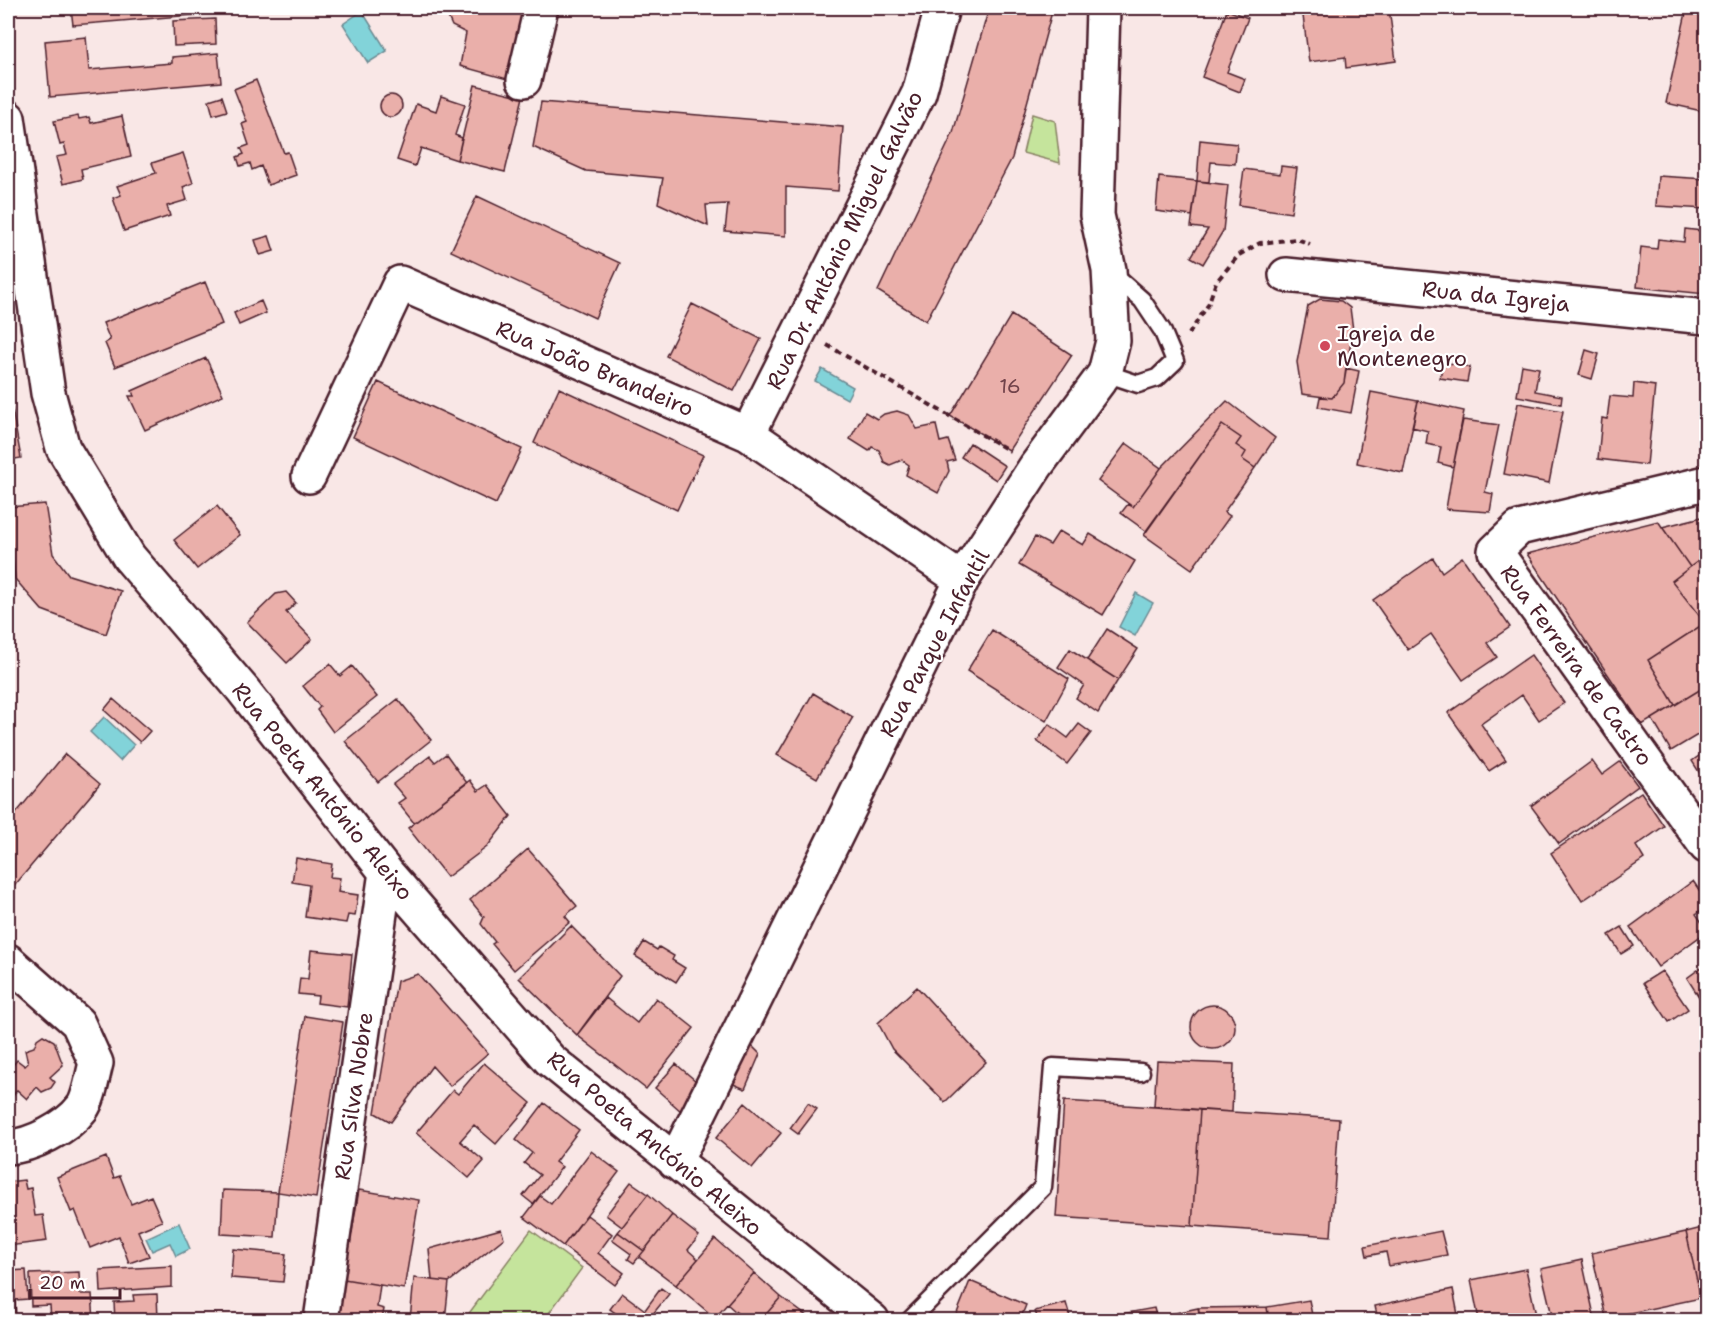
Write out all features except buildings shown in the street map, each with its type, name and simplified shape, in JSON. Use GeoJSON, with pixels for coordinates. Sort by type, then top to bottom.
{"type":"FeatureCollection","features":[{"type":"Feature","properties":{"kind":"street"},"geometry":{"type":"LineString","coordinates":[[524,80],[541,8]]}},
{"type":"Feature","properties":{"kind":"street","name":"Rua Dr. António Miguel Galvão"},"geometry":{"type":"LineString","coordinates":[[748,434],[919,93],[942,8]]}},
{"type":"Feature","properties":{"kind":"street","name":"Rua Parque Infantil"},"geometry":{"type":"LineString","coordinates":[[675,1162],[962,580],[1036,466],[1106,373],[1113,341],[1108,270],[1096,215],[1103,8]]}},
{"type":"Feature","properties":{"kind":"street","name":"Rua Poeta António Aleixo"},"geometry":{"type":"LineString","coordinates":[[8,118],[18,254],[48,393],[63,447],[129,557],[243,690],[386,872],[550,1060],[872,1320]]}},
{"type":"Feature","properties":{"kind":"street","name":"Rua da Igreja"},"geometry":{"type":"LineString","coordinates":[[1286,275],[1707,317]]}},
{"type":"Feature","properties":{"kind":"street","name":"Rua João Brandeiro"},"geometry":{"type":"LineString","coordinates":[[309,476],[400,283],[748,434],[962,580]]}},
{"type":"Feature","properties":{"kind":"street","name":"Rua Ferreira de Castro"},"geometry":{"type":"LineString","coordinates":[[1707,483],[1519,528],[1495,550],[1707,846]]}},
{"type":"Feature","properties":{"kind":"street","name":"Rua Silva Nobre"},"geometry":{"type":"LineString","coordinates":[[321,1320],[386,872]]}},
{"type":"Feature","properties":{"kind":"street"},"geometry":{"type":"LineString","coordinates":[[8,961],[78,1023],[96,1063],[83,1107],[57,1130],[19,1147],[8,1147]]}},
{"type":"Feature","properties":{"kind":"lane"},"geometry":{"type":"LineString","coordinates":[[1106,373],[1138,384],[1157,378],[1175,361],[1162,330],[1142,300],[1108,270]]}},
{"type":"Feature","properties":{"kind":"lane"},"geometry":{"type":"LineString","coordinates":[[909,1320],[1043,1188],[1053,1067],[1141,1071]]}},
{"type":"Feature","properties":{"kind":"path"},"geometry":{"type":"LineString","coordinates":[[1186,339],[1208,305],[1216,282],[1239,255],[1260,243],[1297,239],[1317,247]]}},
{"type":"Feature","properties":{"kind":"path"},"geometry":{"type":"LineString","coordinates":[[800,330],[1036,466]]}},
{"type":"Feature","properties":{"kind":"green space"},"geometry":{"type":"Polygon","coordinates":[[[1032,114],[1055,121],[1060,163],[1023,153],[1032,114]]]}},
{"type":"Feature","properties":{"kind":"green space"},"geometry":{"type":"Polygon","coordinates":[[[531,1230],[582,1268],[544,1320],[464,1320],[531,1230]]]}},
{"type":"Feature","properties":{"kind":"water"},"geometry":{"type":"Polygon","coordinates":[[[362,11],[387,51],[368,63],[343,24],[362,11]]]}},
{"type":"Feature","properties":{"kind":"water"},"geometry":{"type":"Polygon","coordinates":[[[822,369],[853,387],[847,399],[815,381],[822,369]]]}},
{"type":"Feature","properties":{"kind":"water"},"geometry":{"type":"Polygon","coordinates":[[[1136,593],[1153,603],[1135,636],[1119,627],[1136,593]]]}},
{"type":"Feature","properties":{"kind":"water"},"geometry":{"type":"Polygon","coordinates":[[[104,717],[134,745],[120,761],[90,732],[104,717]]]}},
{"type":"Feature","properties":{"kind":"water"},"geometry":{"type":"Polygon","coordinates":[[[179,1223],[190,1249],[176,1256],[170,1243],[152,1251],[146,1238],[179,1223]]]}},
{"type":"Feature","properties":{"kind":"place","name":"Igreja de Montenegro"},"geometry":{"type":"Point","coordinates":[1325,346]}}]}
